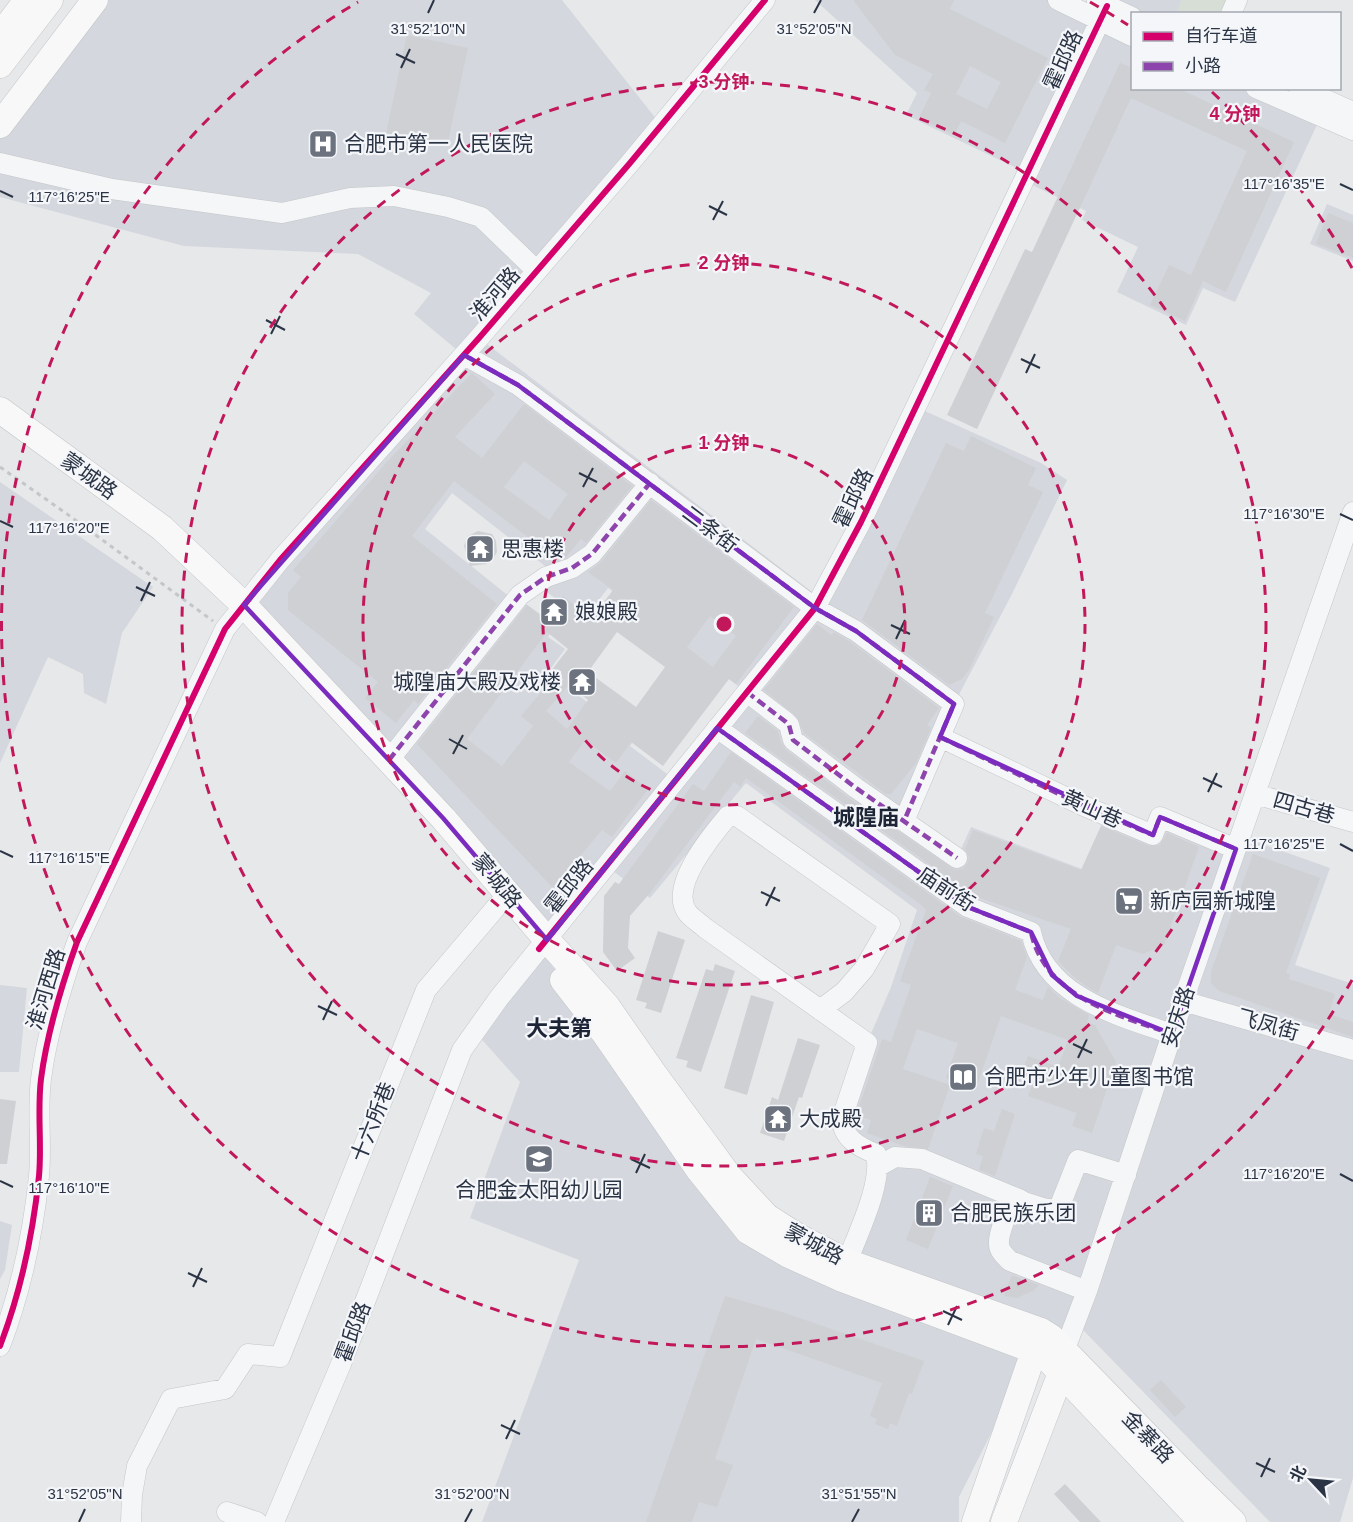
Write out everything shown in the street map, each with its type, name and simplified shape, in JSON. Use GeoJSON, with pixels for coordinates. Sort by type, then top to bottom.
{"type":"FeatureCollection","features":[{"type":"Feature","properties":{"kind":"main road"},"geometry":{"type":"LineString","coordinates":[[0,36],[27,0]]}},
{"type":"Feature","properties":{"kind":"main road"},"geometry":{"type":"LineString","coordinates":[[0,65],[50,0]]}},
{"type":"Feature","properties":{"kind":"main road"},"geometry":{"type":"LineString","coordinates":[[0,97],[75,0]]}},
{"type":"Feature","properties":{"kind":"main road"},"geometry":{"type":"LineString","coordinates":[[0,125],[95,0]]}},
{"type":"Feature","properties":{"kind":"main road","name":"蒙城路"},"geometry":{"type":"LineString","coordinates":[[0,410],[162,528],[235,617],[389,760],[443,818],[543,944],[699,1170],[748,1231],[789,1255],[840,1278],[1037,1341],[1052,1338],[1063,1361]]}},
{"type":"Feature","properties":{"kind":"main road","name":"蒙城路"},"geometry":{"type":"LineString","coordinates":[[0,432],[181,560],[284,665],[498,905],[543,944],[606,1005],[654,1074],[747,1197],[767,1217],[797,1236],[847,1262],[1037,1341]]}},
{"type":"Feature","properties":{"kind":"main road"},"geometry":{"type":"LineString","coordinates":[[975,1522],[1037,1341]]}},
{"type":"Feature","properties":{"kind":"main road","name":"安庆路"},"geometry":{"type":"LineString","coordinates":[[1004,1522],[1063,1361]]}},
{"type":"Feature","properties":{"kind":"main road","name":"金寨路"},"geometry":{"type":"LineString","coordinates":[[1063,1361],[1202,1522]]}},
{"type":"Feature","properties":{"kind":"main road","name":"金寨路"},"geometry":{"type":"LineString","coordinates":[[1063,1361],[1233,1522]]}},
{"type":"Feature","properties":{"kind":"street","name":"淮河路"},"geometry":{"type":"LineString","coordinates":[[235,617],[280,560],[537,271],[765,0]]}},
{"type":"Feature","properties":{"kind":"street"},"geometry":{"type":"LineString","coordinates":[[1058,0],[1131,17]]}},
{"type":"Feature","properties":{"kind":"street"},"geometry":{"type":"LineString","coordinates":[[1101,9],[1131,35]]}},
{"type":"Feature","properties":{"kind":"street","name":"霍邱路"},"geometry":{"type":"LineString","coordinates":[[274,1522],[341,1364],[462,1050],[499,998],[815,608],[866,512],[1101,9]]}},
{"type":"Feature","properties":{"kind":"street"},"geometry":{"type":"LineString","coordinates":[[1261,90],[1353,130]]}},
{"type":"Feature","properties":{"kind":"street"},"geometry":{"type":"LineString","coordinates":[[1304,90],[1353,112]]}},
{"type":"Feature","properties":{"kind":"street"},"geometry":{"type":"LineString","coordinates":[[0,163],[112,189],[282,213],[350,198],[394,196],[448,207],[481,217],[537,271]]}},
{"type":"Feature","properties":{"kind":"street","name":"二条街"},"geometry":{"type":"LineString","coordinates":[[464,355],[518,385],[815,608],[856,631],[954,704],[940,737]]}},
{"type":"Feature","properties":{"kind":"street"},"geometry":{"type":"LineString","coordinates":[[389,760],[520,595],[546,577],[572,568],[592,554],[650,483]]}},
{"type":"Feature","properties":{"kind":"street","name":"安庆路"},"geometry":{"type":"LineString","coordinates":[[1063,1361],[1183,1001],[1353,512]]}},
{"type":"Feature","properties":{"kind":"street","name":"淮河西路"},"geometry":{"type":"LineString","coordinates":[[0,1346],[18,1292],[29,1248],[39,1174],[41,1082],[47,1039],[66,973],[77,942],[235,617]]}},
{"type":"Feature","properties":{"kind":"street"},"geometry":{"type":"LineString","coordinates":[[747,692],[789,725],[793,740],[957,858]]}},
{"type":"Feature","properties":{"kind":"street","name":"庙前街"},"geometry":{"type":"LineString","coordinates":[[717,728],[968,907],[1031,932],[1034,948],[1052,975],[1077,996],[1109,1012],[1172,1034]]}},
{"type":"Feature","properties":{"kind":"street"},"geometry":{"type":"LineString","coordinates":[[904,821],[940,737]]}},
{"type":"Feature","properties":{"kind":"street","name":"黄山巷"},"geometry":{"type":"LineString","coordinates":[[940,737],[1084,806],[1153,835],[1160,817],[1236,849]]}},
{"type":"Feature","properties":{"kind":"street","name":"四古巷"},"geometry":{"type":"LineString","coordinates":[[1256,794],[1353,822]]}},
{"type":"Feature","properties":{"kind":"street"},"geometry":{"type":"LineString","coordinates":[[820,1010],[844,992],[864,969],[890,924],[736,816],[728,816],[712,836],[685,879],[683,901],[687,912],[705,928],[820,1010],[867,1043],[842,1118],[842,1127],[845,1135],[862,1148],[876,1154],[879,1166],[877,1181],[847,1262]]}},
{"type":"Feature","properties":{"kind":"street","name":"十六所巷"},"geometry":{"type":"LineString","coordinates":[[131,1522],[132,1495],[137,1466],[171,1399],[225,1389],[248,1354],[280,1357],[426,990],[498,905]]}},
{"type":"Feature","properties":{"kind":"street","name":"飞凤街"},"geometry":{"type":"LineString","coordinates":[[1183,1001],[1353,1050]]}},
{"type":"Feature","properties":{"kind":"street"},"geometry":{"type":"LineString","coordinates":[[879,1166],[895,1157],[922,1159],[1021,1200],[1053,1210],[1059,1209],[1078,1160],[1126,1176]]}},
{"type":"Feature","properties":{"kind":"street"},"geometry":{"type":"LineString","coordinates":[[1021,1200],[1013,1201],[1007,1215],[999,1244],[1002,1254],[1010,1261],[1087,1291]]}},
{"type":"Feature","properties":{"kind":"street"},"geometry":{"type":"LineString","coordinates":[[227,1512],[256,1522]]}},
{"type":"Feature","properties":{"kind":"path"},"geometry":{"type":"LineString","coordinates":[[0,467],[235,617]]}},
{"type":"Feature","properties":{"kind":"highlighted area"},"geometry":{"type":"Polygon","coordinates":[[[464,355],[518,385],[815,608],[856,631],[954,704],[940,737],[1153,835],[1160,817],[1236,849],[1172,1034],[1077,996],[1052,975],[1031,932],[968,907],[717,728],[547,940],[443,818],[244,605],[464,355]]]}},
{"type":"Feature","properties":{"kind":"shaded area"},"geometry":{"type":"Polygon","coordinates":[[[95,0],[562,0],[661,125],[479,338],[820,598],[916,407],[1041,463],[1067,480],[1012,594],[954,704],[904,821],[957,858],[971,827],[1082,869],[1105,817],[1156,841],[1165,822],[1235,849],[1240,836],[1330,868],[1295,965],[1353,984],[1353,1050],[1183,1001],[1065,1349],[847,1262],[879,1166],[845,1135],[867,1043],[891,987],[917,910],[746,783],[650,898],[606,866],[547,940],[244,605],[463,355],[414,314],[431,293],[358,254],[184,246],[0,197],[0,125],[95,0]],[[452,493],[425,529],[515,601],[518,598],[556,626],[548,637],[565,649],[548,672],[635,739],[630,746],[675,780],[746,692],[608,588],[589,613],[575,602],[569,609],[543,589],[554,573],[452,493]]]}},
{"type":"Feature","properties":{"kind":"shaded area"},"geometry":{"type":"Polygon","coordinates":[[[815,0],[1058,0],[1131,36],[1131,90],[1258,90],[1321,116],[1235,302],[1203,288],[1186,325],[1117,292],[1138,247],[1082,220],[1086,211],[1024,181],[1027,173],[906,115],[917,93],[815,0]]]}},
{"type":"Feature","properties":{"kind":"shaded area"},"geometry":{"type":"Polygon","coordinates":[[[1095,0],[1237,0],[1231,12],[1131,14],[1095,0]]]}},
{"type":"Feature","properties":{"kind":"shaded area"},"geometry":{"type":"Polygon","coordinates":[[[1181,0],[1231,0],[1225,12],[1177,11],[1181,0]]]}},
{"type":"Feature","properties":{"kind":"shaded area"},"geometry":{"type":"Polygon","coordinates":[[[1327,204],[1353,215],[1353,261],[1310,244],[1327,204]]]}},
{"type":"Feature","properties":{"kind":"shaded area"},"geometry":{"type":"Polygon","coordinates":[[[0,482],[153,587],[122,633],[106,704],[84,693],[83,674],[48,657],[0,763],[0,482]]]}},
{"type":"Feature","properties":{"kind":"shaded area"},"geometry":{"type":"Polygon","coordinates":[[[539,949],[605,1034],[699,1170],[1033,1350],[959,1497],[959,1522],[482,1522],[579,1260],[470,1218],[520,1082],[475,1032],[539,949]]]}},
{"type":"Feature","properties":{"kind":"shaded area"},"geometry":{"type":"Polygon","coordinates":[[[0,985],[27,988],[19,1072],[0,1072],[0,985]]]}},
{"type":"Feature","properties":{"kind":"shaded area"},"geometry":{"type":"Polygon","coordinates":[[[1185,1008],[1353,1058],[1353,1478],[1340,1522],[1270,1522],[1083,1330],[1185,1008]]]}},
{"type":"Feature","properties":{"kind":"shaded area"},"geometry":{"type":"Polygon","coordinates":[[[0,1221],[12,1225],[5,1270],[0,1279],[0,1221]]]}},
{"type":"Feature","properties":{"kind":"building"},"geometry":{"type":"Polygon","coordinates":[[[853,0],[954,0],[950,9],[1048,58],[1005,143],[961,121],[954,135],[919,118],[931,93],[924,90],[933,74],[895,55],[853,0]],[[970,66],[956,94],[987,109],[1001,82],[970,66]]]}},
{"type":"Feature","properties":{"kind":"building"},"geometry":{"type":"Polygon","coordinates":[[[407,35],[468,48],[447,146],[386,133],[407,35]]]}},
{"type":"Feature","properties":{"kind":"building"},"geometry":{"type":"Polygon","coordinates":[[[1120,63],[1131,68],[1131,90],[1181,90],[1294,142],[1226,292],[1203,281],[1185,321],[1150,305],[1169,265],[1191,275],[1247,151],[1131,98],[977,429],[947,415],[1025,249],[1032,252],[1120,63]]]}},
{"type":"Feature","properties":{"kind":"building"},"geometry":{"type":"Polygon","coordinates":[[[1328,213],[1353,223],[1353,258],[1316,244],[1328,213]]]}},
{"type":"Feature","properties":{"kind":"building"},"geometry":{"type":"Polygon","coordinates":[[[472,373],[495,394],[455,437],[482,458],[524,404],[632,486],[586,543],[581,539],[566,557],[558,560],[454,481],[412,536],[497,604],[418,704],[414,700],[396,723],[365,698],[378,682],[288,610],[288,593],[301,577],[293,570],[387,462],[472,373]],[[524,461],[504,487],[549,520],[568,494],[524,461]]]}},
{"type":"Feature","properties":{"kind":"building"},"geometry":{"type":"Polygon","coordinates":[[[971,436],[1036,468],[1028,485],[1043,492],[985,613],[994,617],[969,670],[962,679],[949,685],[862,620],[946,443],[964,451],[971,436]]]}},
{"type":"Feature","properties":{"kind":"building"},"geometry":{"type":"Polygon","coordinates":[[[651,500],[794,607],[736,684],[729,679],[663,766],[631,742],[616,763],[585,740],[569,762],[610,791],[625,771],[648,789],[612,837],[602,830],[553,888],[417,744],[527,605],[542,616],[556,599],[559,601],[563,596],[592,618],[613,590],[588,572],[601,562],[651,500]],[[710,616],[687,647],[713,667],[736,636],[710,616]],[[547,632],[467,739],[502,766],[533,726],[521,716],[556,675],[551,671],[568,649],[547,632]],[[617,632],[588,672],[636,707],[665,667],[617,632]],[[569,685],[546,711],[567,729],[588,700],[569,685]]]}},
{"type":"Feature","properties":{"kind":"building","name":"思惠楼"},"geometry":{"type":"Polygon","coordinates":[[[478,531],[492,534],[496,541],[497,552],[486,564],[470,566],[464,546],[468,536],[478,531]]]}},
{"type":"Feature","properties":{"kind":"building"},"geometry":{"type":"Polygon","coordinates":[[[817,624],[831,635],[834,632],[849,641],[939,708],[927,725],[931,728],[916,763],[891,794],[886,794],[804,733],[797,717],[764,690],[817,624]]]}},
{"type":"Feature","properties":{"kind":"building"},"geometry":{"type":"Polygon","coordinates":[[[758,716],[778,731],[781,743],[786,750],[849,798],[955,870],[963,869],[967,864],[969,858],[965,849],[973,830],[1081,870],[1101,826],[1149,846],[1160,845],[1167,833],[1199,847],[1164,945],[1143,954],[1116,945],[1098,993],[1092,990],[1075,978],[1058,961],[1071,929],[974,896],[745,733],[758,716]]]}},
{"type":"Feature","properties":{"kind":"building"},"geometry":{"type":"Polygon","coordinates":[[[731,752],[961,917],[1021,941],[1027,957],[1015,990],[1043,1000],[1048,987],[1060,998],[1089,1015],[1087,1022],[1095,1025],[1116,1062],[1092,1133],[1072,1126],[1077,1113],[1028,1096],[1037,1073],[1023,1068],[1028,1056],[1058,1067],[1068,1040],[1001,1016],[976,1088],[946,1078],[958,1043],[917,1029],[903,1069],[950,1085],[928,1149],[904,1146],[867,1133],[871,1120],[856,1115],[882,1039],[891,1042],[911,985],[900,981],[926,910],[746,778],[740,787],[734,782],[630,916],[628,948],[635,958],[617,971],[603,952],[604,896],[615,882],[619,884],[693,784],[704,791],[731,752]]]}},
{"type":"Feature","properties":{"kind":"building"},"geometry":{"type":"Polygon","coordinates":[[[1253,854],[1320,878],[1286,973],[1290,974],[1289,979],[1335,994],[1329,1014],[1353,1022],[1353,1037],[1219,991],[1211,983],[1211,972],[1253,854]]]}},
{"type":"Feature","properties":{"kind":"building"},"geometry":{"type":"Polygon","coordinates":[[[658,931],[685,940],[661,1013],[645,1008],[647,1003],[636,1000],[658,931]]]}},
{"type":"Feature","properties":{"kind":"building"},"geometry":{"type":"Polygon","coordinates":[[[715,964],[735,971],[701,1072],[686,1067],[688,1061],[676,1058],[706,969],[713,971],[715,964]]]}},
{"type":"Feature","properties":{"kind":"building"},"geometry":{"type":"Polygon","coordinates":[[[751,995],[774,1002],[747,1095],[724,1088],[751,995]]]}},
{"type":"Feature","properties":{"kind":"building"},"geometry":{"type":"Polygon","coordinates":[[[798,1038],[820,1045],[784,1141],[760,1133],[772,1097],[778,1100],[798,1038]]]}},
{"type":"Feature","properties":{"kind":"building"},"geometry":{"type":"Polygon","coordinates":[[[0,1099],[16,1101],[7,1164],[0,1164],[0,1099]]]}},
{"type":"Feature","properties":{"kind":"building"},"geometry":{"type":"Polygon","coordinates":[[[1002,1109],[1015,1114],[995,1176],[979,1170],[983,1156],[976,1154],[984,1128],[994,1131],[1002,1109]]]}},
{"type":"Feature","properties":{"kind":"building","name":"合肥民族乐团"},"geometry":{"type":"Polygon","coordinates":[[[930,1177],[953,1186],[928,1249],[906,1240],[930,1177]]]}},
{"type":"Feature","properties":{"kind":"building"},"geometry":{"type":"Polygon","coordinates":[[[1012,1275],[1039,1285],[1033,1291],[1017,1298],[1004,1296],[1012,1275]]]}},
{"type":"Feature","properties":{"kind":"building"},"geometry":{"type":"Polygon","coordinates":[[[725,1296],[782,1312],[924,1361],[897,1426],[890,1423],[888,1429],[875,1424],[877,1419],[870,1416],[882,1383],[756,1339],[715,1459],[733,1465],[717,1507],[699,1502],[692,1522],[646,1522],[725,1296]]]}},
{"type":"Feature","properties":{"kind":"building"},"geometry":{"type":"Polygon","coordinates":[[[1161,1380],[1186,1407],[1175,1417],[1150,1390],[1161,1380]]]}},
{"type":"Feature","properties":{"kind":"building"},"geometry":{"type":"Polygon","coordinates":[[[1065,1484],[1101,1522],[1080,1522],[1054,1494],[1065,1484]]]}},
{"type":"Feature","properties":{"kind":"marked path"},"geometry":{"type":"LineString","coordinates":[[464,355],[518,385],[815,608],[856,631],[954,704],[904,821]]}},
{"type":"Feature","properties":{"kind":"marked path"},"geometry":{"type":"LineString","coordinates":[[389,760],[520,595],[546,577],[572,568],[592,554],[650,483]]}},
{"type":"Feature","properties":{"kind":"marked path"},"geometry":{"type":"LineString","coordinates":[[747,692],[789,725],[793,740],[856,788],[957,858]]}},
{"type":"Feature","properties":{"kind":"marked path"},"geometry":{"type":"LineString","coordinates":[[717,728],[968,907],[1031,932],[1039,954],[1051,973],[1067,988],[1107,1011],[1172,1034]]}},
{"type":"Feature","properties":{"kind":"marked path"},"geometry":{"type":"LineString","coordinates":[[940,737],[1084,806],[1153,835],[1160,817],[1236,849]]}},
{"type":"Feature","properties":{"kind":"cycle path"},"geometry":{"type":"LineString","coordinates":[[0,1346],[14,1304],[30,1241],[39,1176],[41,1079],[51,1027],[65,976],[77,942],[225,629],[280,560],[479,338],[630,163],[765,0]]}},
{"type":"Feature","properties":{"kind":"cycle path"},"geometry":{"type":"LineString","coordinates":[[539,949],[815,608],[861,522],[1107,6]]}},
{"type":"Feature","properties":{"kind":"place","name":"合肥市第一人民医院"},"geometry":{"type":"Point","coordinates":[323,144]}},
{"type":"Feature","properties":{"kind":"place","name":"思惠楼"},"geometry":{"type":"Point","coordinates":[480,549]}},
{"type":"Feature","properties":{"kind":"place","name":"娘娘殿"},"geometry":{"type":"Point","coordinates":[554,612]}},
{"type":"Feature","properties":{"kind":"place","name":"城隍庙大殿及戏楼"},"geometry":{"type":"Point","coordinates":[582,682]}},
{"type":"Feature","properties":{"kind":"place","name":"新庐园新城隍"},"geometry":{"type":"Point","coordinates":[1129,901]}},
{"type":"Feature","properties":{"kind":"place","name":"合肥市少年儿童图书馆"},"geometry":{"type":"Point","coordinates":[963,1077]}},
{"type":"Feature","properties":{"kind":"place","name":"大成殿"},"geometry":{"type":"Point","coordinates":[778,1119]}},
{"type":"Feature","properties":{"kind":"place","name":"合肥金太阳幼儿园"},"geometry":{"type":"Point","coordinates":[539,1159]}},
{"type":"Feature","properties":{"kind":"place","name":"合肥民族乐团"},"geometry":{"type":"Point","coordinates":[929,1213]}},
{"type":"Feature","properties":{"kind":"district","name":"城隍庙"},"geometry":{"type":"Point","coordinates":[866,817]}},
{"type":"Feature","properties":{"kind":"district","name":"大夫第"},"geometry":{"type":"Point","coordinates":[559,1028]}}]}
